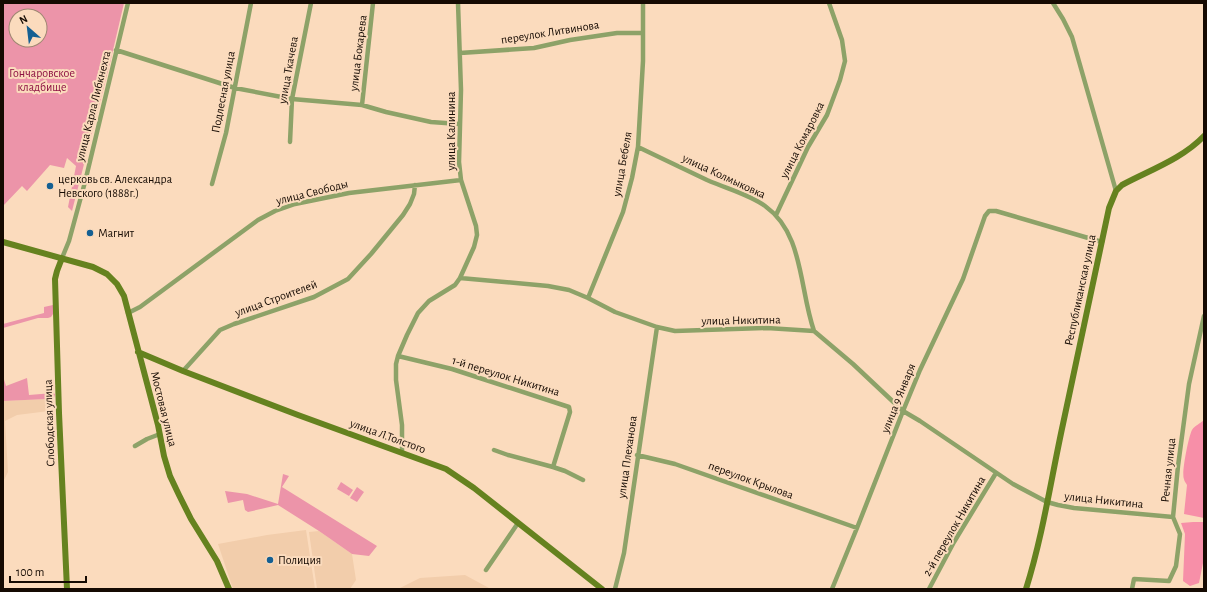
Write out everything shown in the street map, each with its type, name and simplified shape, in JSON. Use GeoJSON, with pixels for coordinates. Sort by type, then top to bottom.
{"type":"FeatureCollection","features":[{"type":"Feature","properties":{"kind":"street","name":"улица Карла Либкнехта"},"geometry":{"type":"LineString","coordinates":[[62,258],[69,241],[85,182],[128,3]]}},
{"type":"Feature","properties":{"kind":"street","name":"Подлесная улица"},"geometry":{"type":"LineString","coordinates":[[212,184],[226,133],[251,3]]}},
{"type":"Feature","properties":{"kind":"street","name":"улица Ткачева"},"geometry":{"type":"LineString","coordinates":[[290,142],[292,99],[311,3]]}},
{"type":"Feature","properties":{"kind":"street","name":"улица Бокарева"},"geometry":{"type":"LineString","coordinates":[[362,105],[373,3]]}},
{"type":"Feature","properties":{"kind":"street","name":"улица Калинина"},"geometry":{"type":"LineString","coordinates":[[458,3],[461,90],[459,162],[461,180],[474,220],[477,235],[474,247],[460,278]]}},
{"type":"Feature","properties":{"kind":"street","name":"улица Бебеля"},"geometry":{"type":"LineString","coordinates":[[588,298],[623,212],[638,147],[643,61],[643,3]]}},
{"type":"Feature","properties":{"kind":"street","name":"улица Комаровка"},"geometry":{"type":"LineString","coordinates":[[776,215],[808,147],[827,115],[840,80],[845,60],[842,40],[829,3]]}},
{"type":"Feature","properties":{"kind":"street"},"geometry":{"type":"LineString","coordinates":[[1053,3],[1072,38],[1116,191],[1122,185],[1178,157],[1195,145],[1204,136]]}},
{"type":"Feature","properties":{"kind":"street","name":"переулок Литвинова"},"geometry":{"type":"LineString","coordinates":[[460,53],[534,48],[617,32],[643,32]]}},
{"type":"Feature","properties":{"kind":"street"},"geometry":{"type":"LineString","coordinates":[[116,50],[235,88],[292,99],[362,105],[431,122],[460,124]]}},
{"type":"Feature","properties":{"kind":"street","name":"улица Колмыковка"},"geometry":{"type":"LineString","coordinates":[[638,147],[708,180],[752,197],[776,215],[791,241],[796,256],[809,316],[814,331]]}},
{"type":"Feature","properties":{"kind":"street","name":"улица Свободы"},"geometry":{"type":"LineString","coordinates":[[128,313],[140,307],[258,220],[275,211],[295,204],[349,193],[461,180]]}},
{"type":"Feature","properties":{"kind":"street","name":"улица Строителей"},"geometry":{"type":"LineString","coordinates":[[183,371],[220,330],[314,297],[348,279],[404,215],[414,194],[415,185]]}},
{"type":"Feature","properties":{"kind":"street","name":"Республиканская улица"},"geometry":{"type":"LineString","coordinates":[[1026,589],[1047,502],[1109,208],[1116,191]]}},
{"type":"Feature","properties":{"kind":"street","name":"улица 9 Января"},"geometry":{"type":"LineString","coordinates":[[832,589],[920,370],[963,279],[989,211],[996,211],[1102,242]]}},
{"type":"Feature","properties":{"kind":"street","name":"Мостовая улица"},"geometry":{"type":"LineString","coordinates":[[3,242],[93,267],[107,274],[117,284],[124,296],[170,476],[178,496],[217,561],[228,589]]}},
{"type":"Feature","properties":{"kind":"street","name":"Слободская улица"},"geometry":{"type":"LineString","coordinates":[[62,258],[57,271],[55,287],[67,589]]}},
{"type":"Feature","properties":{"kind":"street"},"geometry":{"type":"LineString","coordinates":[[402,453],[402,425],[396,380],[396,364],[398,356],[406,335],[418,313],[429,301],[455,285],[460,278]]}},
{"type":"Feature","properties":{"kind":"street","name":"улица Никитина"},"geometry":{"type":"LineString","coordinates":[[460,278],[548,286],[569,290],[615,312],[657,327],[675,331],[767,328],[814,331],[853,364],[903,411],[1013,484],[1047,502],[1074,508],[1173,517]]}},
{"type":"Feature","properties":{"kind":"street","name":"Речная улица"},"geometry":{"type":"LineString","coordinates":[[1132,589],[1134,579],[1168,581],[1176,566],[1180,534],[1173,517],[1178,466],[1189,384],[1204,316]]}},
{"type":"Feature","properties":{"kind":"street","name":"улица Плеханова"},"geometry":{"type":"LineString","coordinates":[[615,589],[624,553],[657,327]]}},
{"type":"Feature","properties":{"kind":"street","name":"улица Л.Толстого"},"geometry":{"type":"LineString","coordinates":[[138,352],[298,415],[446,469],[474,488],[602,589]]}},
{"type":"Feature","properties":{"kind":"street","name":"1-й переулок Никитина"},"geometry":{"type":"LineString","coordinates":[[398,356],[452,369],[570,407],[570,412],[553,467]]}},
{"type":"Feature","properties":{"kind":"street"},"geometry":{"type":"LineString","coordinates":[[135,446],[160,434]]}},
{"type":"Feature","properties":{"kind":"street"},"geometry":{"type":"LineString","coordinates":[[494,450],[553,467],[583,480]]}},
{"type":"Feature","properties":{"kind":"street","name":"переулок Крылова"},"geometry":{"type":"LineString","coordinates":[[638,455],[675,464],[857,528]]}},
{"type":"Feature","properties":{"kind":"street","name":"2-й переулок Никитина"},"geometry":{"type":"LineString","coordinates":[[929,589],[954,542],[996,473]]}},
{"type":"Feature","properties":{"kind":"street"},"geometry":{"type":"LineString","coordinates":[[486,570],[518,523]]}},
{"type":"Feature","properties":{"kind":"shaded area"},"geometry":{"type":"Polygon","coordinates":[[[48,399],[49,411],[17,415],[5,421],[8,472],[3,482],[3,401],[48,399]]]}},
{"type":"Feature","properties":{"kind":"shaded area"},"geometry":{"type":"Polygon","coordinates":[[[1204,420],[1204,518],[1184,514],[1187,485],[1183,476],[1186,454],[1192,430],[1204,420]]]}},
{"type":"Feature","properties":{"kind":"shaded area"},"geometry":{"type":"Polygon","coordinates":[[[1204,522],[1204,558],[1199,583],[1190,586],[1183,581],[1185,534],[1181,523],[1204,522]]]}},
{"type":"Feature","properties":{"kind":"shaded area"},"geometry":{"type":"Polygon","coordinates":[[[306,530],[315,589],[233,589],[218,544],[306,530]]]}},
{"type":"Feature","properties":{"kind":"shaded area"},"geometry":{"type":"Polygon","coordinates":[[[319,531],[352,554],[356,580],[350,589],[317,589],[309,532],[319,531]]]}},
{"type":"Feature","properties":{"kind":"shaded area"},"geometry":{"type":"Polygon","coordinates":[[[465,575],[489,588],[398,589],[420,578],[465,575]]]}},
{"type":"Feature","properties":{"kind":"green space","name":"Гончаровское кладбище"},"geometry":{"type":"Polygon","coordinates":[[[3,3],[124,3],[72,211],[68,207],[76,166],[67,158],[64,168],[50,165],[27,191],[22,186],[3,206],[3,3]]]}},
{"type":"Feature","properties":{"kind":"green space"},"geometry":{"type":"Polygon","coordinates":[[[53,305],[53,314],[51,317],[38,318],[3,328],[3,324],[44,313],[44,307],[53,305]]]}},
{"type":"Feature","properties":{"kind":"green space"},"geometry":{"type":"Polygon","coordinates":[[[3,376],[6,386],[27,378],[29,395],[53,393],[55,394],[54,398],[53,400],[3,401],[3,376]]]}},
{"type":"Feature","properties":{"kind":"green space"},"geometry":{"type":"Polygon","coordinates":[[[283,474],[289,476],[282,487],[377,546],[369,556],[352,554],[278,505],[248,512],[245,510],[243,500],[228,503],[225,491],[247,494],[278,504],[283,474]]]}},
{"type":"Feature","properties":{"kind":"green space"},"geometry":{"type":"Polygon","coordinates":[[[341,482],[353,490],[349,496],[337,489],[341,482]]]}},
{"type":"Feature","properties":{"kind":"green space"},"geometry":{"type":"Polygon","coordinates":[[[357,487],[364,492],[357,502],[350,498],[357,487]]]}},
{"type":"Feature","properties":{"kind":"place","name":"церковь св. Александра Невского (1888г.)"},"geometry":{"type":"Point","coordinates":[50,186]}},
{"type":"Feature","properties":{"kind":"place","name":"Магнит"},"geometry":{"type":"Point","coordinates":[90,233]}},
{"type":"Feature","properties":{"kind":"place","name":"Полиция"},"geometry":{"type":"Point","coordinates":[270,560]}}]}
